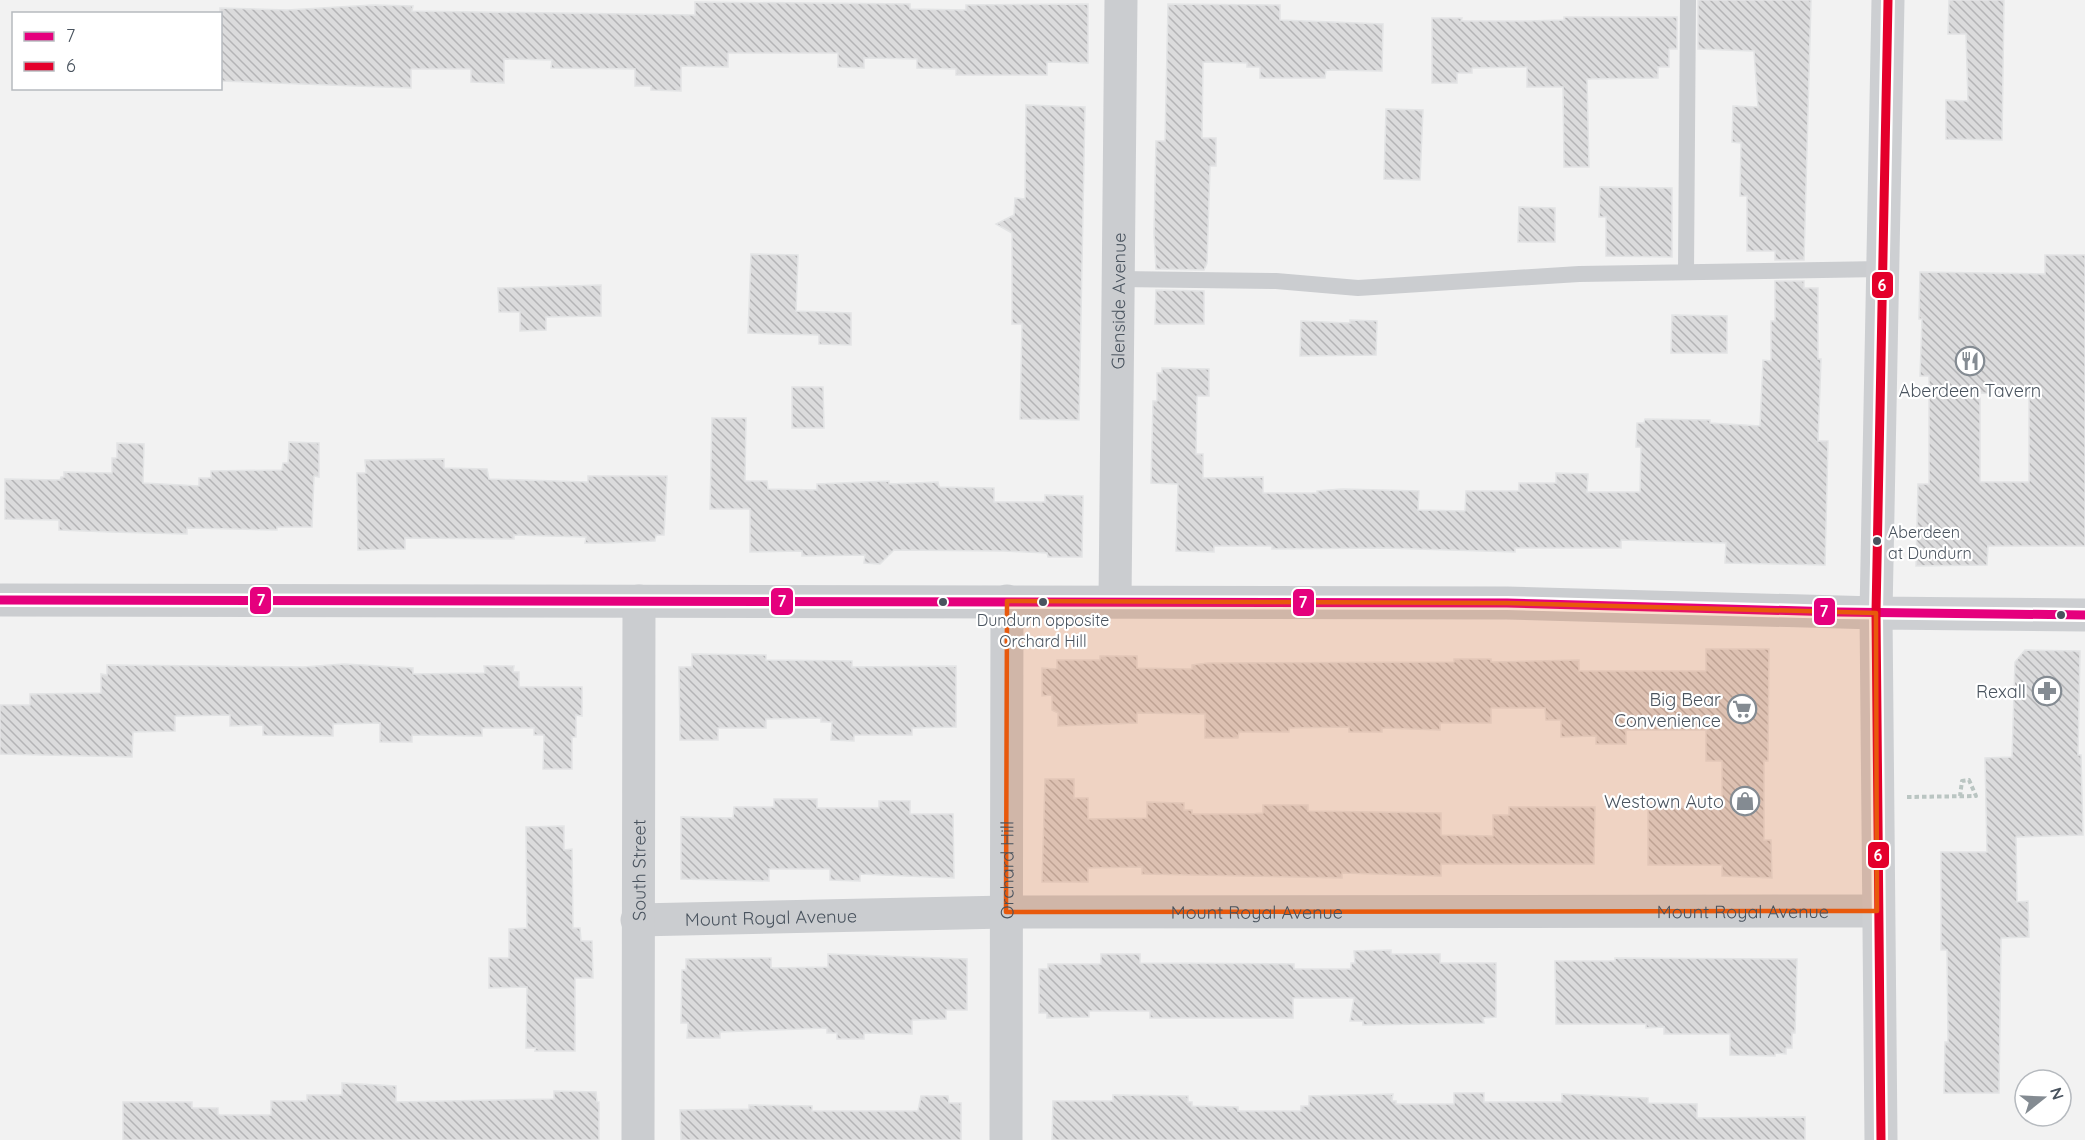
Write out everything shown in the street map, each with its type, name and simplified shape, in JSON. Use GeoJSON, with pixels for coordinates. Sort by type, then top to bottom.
{"type":"FeatureCollection","features":[{"type":"Feature","properties":{"kind":"main road"},"geometry":{"type":"LineString","coordinates":[[1881,1140],[1877,911],[1876,613],[1888,0]]}},
{"type":"Feature","properties":{"kind":"main road"},"geometry":{"type":"LineString","coordinates":[[1876,613],[2085,615]]}},
{"type":"Feature","properties":{"kind":"street","name":"Glenside Avenue"},"geometry":{"type":"LineString","coordinates":[[1115,601],[1121,0]]}},
{"type":"Feature","properties":{"kind":"street"},"geometry":{"type":"LineString","coordinates":[[0,600],[1507,603],[1876,613]]}},
{"type":"Feature","properties":{"kind":"street","name":"South Street"},"geometry":{"type":"LineString","coordinates":[[638,1140],[639,601]]}},
{"type":"Feature","properties":{"kind":"street","name":"Orchard Hill"},"geometry":{"type":"LineString","coordinates":[[1006,1140],[1007,601]]}},
{"type":"Feature","properties":{"kind":"street","name":"Mount Royal Avenue"},"geometry":{"type":"LineString","coordinates":[[637,920],[1006,912],[1877,911]]}},
{"type":"Feature","properties":{"kind":"lane"},"geometry":{"type":"LineString","coordinates":[[1686,272],[1688,0]]}},
{"type":"Feature","properties":{"kind":"lane"},"geometry":{"type":"LineString","coordinates":[[1119,279],[1276,281],[1358,288],[1579,274],[1882,269]]}},
{"type":"Feature","properties":{"kind":"path"},"geometry":{"type":"LineString","coordinates":[[1876,797],[1976,796],[1969,780],[1962,781],[1960,796]]}},
{"type":"Feature","properties":{"kind":"highlighted area"},"geometry":{"type":"Polygon","coordinates":[[[1007,601],[1507,603],[1876,613],[1877,911],[1006,912],[1007,601]]]}},
{"type":"Feature","properties":{"kind":"building"},"geometry":{"type":"Polygon","coordinates":[[[1698,0],[1811,0],[1804,260],[1775,260],[1775,251],[1747,251],[1747,196],[1740,196],[1741,143],[1732,142],[1733,106],[1758,107],[1754,51],[1698,49],[1698,0]]]}},
{"type":"Feature","properties":{"kind":"building"},"geometry":{"type":"Polygon","coordinates":[[[1949,0],[2004,0],[2002,140],[1946,139],[1946,100],[1968,101],[1966,34],[1948,34],[1949,0]]]}},
{"type":"Feature","properties":{"kind":"building"},"geometry":{"type":"Polygon","coordinates":[[[695,2],[910,4],[910,9],[966,10],[966,5],[1088,4],[1088,63],[1047,62],[1047,75],[956,75],[956,69],[917,68],[917,59],[864,58],[864,68],[838,67],[838,53],[728,53],[728,67],[681,66],[681,91],[651,90],[651,86],[635,86],[635,69],[551,68],[552,60],[504,59],[504,83],[471,82],[471,69],[411,69],[411,88],[222,81],[222,12],[220,8],[287,10],[373,5],[413,6],[412,11],[695,15],[695,2]]]}},
{"type":"Feature","properties":{"kind":"building"},"geometry":{"type":"Polygon","coordinates":[[[1168,4],[1280,5],[1280,20],[1383,24],[1382,71],[1326,70],[1325,78],[1260,78],[1260,67],[1247,67],[1247,63],[1203,62],[1202,138],[1216,138],[1216,166],[1210,166],[1207,263],[1204,270],[1156,269],[1154,234],[1156,141],[1165,141],[1168,4]]]}},
{"type":"Feature","properties":{"kind":"building"},"geometry":{"type":"Polygon","coordinates":[[[1564,17],[1677,17],[1677,49],[1669,49],[1669,67],[1658,67],[1658,78],[1587,79],[1589,167],[1564,167],[1563,87],[1527,87],[1527,67],[1472,68],[1472,73],[1457,73],[1457,83],[1432,83],[1432,18],[1462,18],[1461,21],[1528,21],[1564,20],[1564,17]]]}},
{"type":"Feature","properties":{"kind":"building"},"geometry":{"type":"Polygon","coordinates":[[[1026,105],[1085,107],[1079,420],[1020,419],[1022,324],[1012,324],[1012,233],[996,224],[1014,215],[1015,198],[1025,199],[1026,105]]]}},
{"type":"Feature","properties":{"kind":"building"},"geometry":{"type":"Polygon","coordinates":[[[1386,109],[1423,110],[1420,180],[1384,179],[1386,109]]]}},
{"type":"Feature","properties":{"kind":"building"},"geometry":{"type":"Polygon","coordinates":[[[1600,187],[1672,188],[1672,257],[1606,256],[1606,217],[1599,217],[1600,187]]]}},
{"type":"Feature","properties":{"kind":"building"},"geometry":{"type":"Polygon","coordinates":[[[1519,207],[1555,208],[1555,242],[1518,242],[1519,207]]]}},
{"type":"Feature","properties":{"kind":"building"},"geometry":{"type":"Polygon","coordinates":[[[751,254],[798,255],[796,311],[851,313],[851,345],[819,344],[819,335],[748,333],[751,254]]]}},
{"type":"Feature","properties":{"kind":"building"},"geometry":{"type":"Polygon","coordinates":[[[2045,255],[2085,255],[2085,546],[1988,546],[1987,565],[1916,566],[1918,484],[1929,484],[1929,376],[1920,376],[1922,319],[1919,319],[1920,272],[2045,274],[2045,255]],[[1980,393],[1980,482],[2029,482],[2029,395],[1980,393]]]}},
{"type":"Feature","properties":{"kind":"building"},"geometry":{"type":"Polygon","coordinates":[[[1775,281],[1804,281],[1804,288],[1818,288],[1818,359],[1821,359],[1818,441],[1828,441],[1825,565],[1725,563],[1726,543],[1621,540],[1621,548],[1515,548],[1515,552],[1384,548],[1272,549],[1272,546],[1214,546],[1214,552],[1176,551],[1178,484],[1151,483],[1153,401],[1157,401],[1157,373],[1162,373],[1162,368],[1209,369],[1209,396],[1197,396],[1196,454],[1203,454],[1203,478],[1263,477],[1263,493],[1317,493],[1317,491],[1342,489],[1419,491],[1418,510],[1465,511],[1466,491],[1519,491],[1519,483],[1556,483],[1556,473],[1588,474],[1587,492],[1640,492],[1641,447],[1636,447],[1637,423],[1644,423],[1645,419],[1710,420],[1710,423],[1760,426],[1763,360],[1771,361],[1771,321],[1775,321],[1775,281]]]}},
{"type":"Feature","properties":{"kind":"building"},"geometry":{"type":"Polygon","coordinates":[[[601,285],[601,316],[546,317],[546,330],[520,331],[520,312],[499,312],[498,288],[601,285]]]}},
{"type":"Feature","properties":{"kind":"building"},"geometry":{"type":"Polygon","coordinates":[[[1156,290],[1204,291],[1204,324],[1155,324],[1156,290]]]}},
{"type":"Feature","properties":{"kind":"building"},"geometry":{"type":"Polygon","coordinates":[[[1672,315],[1727,316],[1727,353],[1671,353],[1672,315]]]}},
{"type":"Feature","properties":{"kind":"building"},"geometry":{"type":"Polygon","coordinates":[[[1350,320],[1377,321],[1376,355],[1300,356],[1301,321],[1350,323],[1350,320]]]}},
{"type":"Feature","properties":{"kind":"building"},"geometry":{"type":"Polygon","coordinates":[[[792,387],[823,387],[824,428],[792,428],[792,387]]]}},
{"type":"Feature","properties":{"kind":"building"},"geometry":{"type":"Polygon","coordinates":[[[712,418],[746,418],[745,481],[767,481],[768,489],[817,490],[817,484],[889,481],[889,484],[938,482],[939,487],[994,488],[994,502],[1045,502],[1045,495],[1083,496],[1082,557],[1048,557],[1047,553],[1004,551],[894,550],[880,564],[864,563],[865,555],[802,556],[802,551],[750,552],[750,509],[710,509],[712,418]]]}},
{"type":"Feature","properties":{"kind":"building"},"geometry":{"type":"Polygon","coordinates":[[[289,442],[319,443],[319,477],[314,476],[312,527],[277,527],[277,530],[187,528],[187,534],[59,530],[59,520],[5,519],[5,479],[60,480],[64,477],[64,472],[112,473],[112,458],[117,458],[117,443],[144,444],[143,483],[199,486],[199,478],[211,478],[211,471],[282,470],[283,463],[288,463],[289,442]]]}},
{"type":"Feature","properties":{"kind":"building"},"geometry":{"type":"Polygon","coordinates":[[[444,459],[444,468],[487,469],[489,479],[588,482],[588,476],[667,476],[664,535],[656,535],[655,541],[608,543],[585,543],[586,537],[514,535],[514,539],[405,538],[405,549],[358,550],[357,473],[366,473],[365,460],[444,459]]]}},
{"type":"Feature","properties":{"kind":"building"},"geometry":{"type":"Polygon","coordinates":[[[1706,649],[1769,649],[1768,761],[1764,761],[1764,840],[1771,840],[1772,878],[1722,876],[1722,865],[1648,865],[1648,806],[1722,807],[1722,761],[1706,761],[1706,730],[1626,730],[1626,744],[1596,744],[1596,736],[1561,737],[1561,720],[1546,720],[1545,708],[1491,708],[1491,723],[1440,723],[1440,730],[1382,728],[1382,732],[1349,732],[1349,727],[1289,728],[1289,732],[1239,732],[1238,738],[1205,738],[1205,714],[1137,713],[1137,723],[1058,726],[1058,713],[1052,710],[1052,695],[1042,696],[1042,668],[1057,669],[1057,660],[1100,660],[1100,656],[1137,656],[1137,668],[1192,669],[1192,665],[1208,663],[1454,662],[1454,659],[1491,659],[1491,662],[1579,660],[1579,671],[1706,671],[1706,649]]]}},
{"type":"Feature","properties":{"kind":"building"},"geometry":{"type":"Polygon","coordinates":[[[2025,650],[2080,651],[2078,755],[2081,755],[2083,835],[2016,837],[2017,902],[2028,901],[2029,937],[2001,938],[1999,1093],[1944,1093],[1945,1042],[1948,1042],[1947,950],[1941,950],[1941,852],[1987,852],[1985,758],[2012,757],[2015,662],[2025,650]]]}},
{"type":"Feature","properties":{"kind":"building"},"geometry":{"type":"Polygon","coordinates":[[[692,654],[766,655],[766,660],[852,661],[852,667],[956,666],[956,727],[912,728],[912,735],[854,735],[854,741],[831,740],[832,722],[821,722],[821,718],[766,719],[766,728],[718,728],[718,740],[680,740],[679,667],[692,667],[692,654]]]}},
{"type":"Feature","properties":{"kind":"building"},"geometry":{"type":"Polygon","coordinates":[[[344,664],[413,668],[413,674],[485,673],[484,666],[514,666],[513,672],[519,672],[519,687],[582,687],[582,716],[576,715],[576,737],[572,737],[572,769],[543,769],[544,735],[534,735],[534,728],[482,728],[482,736],[412,735],[412,742],[380,742],[380,723],[333,724],[333,736],[263,735],[263,725],[230,726],[230,715],[175,716],[175,731],[133,732],[132,757],[0,754],[0,705],[30,705],[30,694],[101,693],[101,674],[107,675],[107,665],[303,667],[344,664]]]}},
{"type":"Feature","properties":{"kind":"building"},"geometry":{"type":"Polygon","coordinates":[[[1045,779],[1074,779],[1074,798],[1088,798],[1088,819],[1147,818],[1147,802],[1184,803],[1184,810],[1192,810],[1192,814],[1263,813],[1263,805],[1308,805],[1308,811],[1441,813],[1441,835],[1493,836],[1493,815],[1509,815],[1509,807],[1595,807],[1594,864],[1441,864],[1441,876],[1342,873],[1342,878],[1142,874],[1142,867],[1088,868],[1088,882],[1042,882],[1045,779]]]}},
{"type":"Feature","properties":{"kind":"building"},"geometry":{"type":"Polygon","coordinates":[[[774,799],[817,799],[817,808],[879,808],[879,801],[910,801],[910,814],[953,814],[954,878],[860,874],[860,881],[830,880],[830,869],[769,869],[769,881],[681,879],[681,817],[733,818],[734,807],[774,807],[774,799]]]}},
{"type":"Feature","properties":{"kind":"building"},"geometry":{"type":"Polygon","coordinates":[[[564,826],[564,850],[572,849],[573,928],[580,928],[581,941],[592,941],[593,978],[575,978],[575,1051],[535,1051],[536,1048],[526,1048],[527,987],[489,988],[489,958],[509,958],[509,929],[527,928],[526,827],[564,826]]]}},
{"type":"Feature","properties":{"kind":"building"},"geometry":{"type":"Polygon","coordinates":[[[1391,950],[1391,954],[1440,954],[1440,963],[1496,963],[1496,1017],[1483,1018],[1484,1023],[1363,1025],[1363,1021],[1350,1021],[1354,998],[1293,998],[1293,1018],[1150,1018],[1150,1011],[1089,1011],[1089,1017],[1047,1018],[1047,1013],[1039,1013],[1039,969],[1048,969],[1048,964],[1101,964],[1101,954],[1140,954],[1140,963],[1294,964],[1294,969],[1351,969],[1351,963],[1355,963],[1354,951],[1391,950]]]}},
{"type":"Feature","properties":{"kind":"building"},"geometry":{"type":"Polygon","coordinates":[[[828,954],[967,959],[967,1010],[946,1010],[946,1019],[912,1020],[912,1034],[864,1033],[864,1039],[837,1039],[837,1033],[827,1033],[827,1028],[720,1032],[720,1038],[687,1038],[688,1023],[681,1023],[682,970],[686,970],[686,959],[771,958],[771,968],[828,967],[828,954]]]}},
{"type":"Feature","properties":{"kind":"building"},"geometry":{"type":"Polygon","coordinates":[[[1615,958],[1797,959],[1795,1033],[1792,1033],[1792,1048],[1786,1048],[1786,1054],[1775,1053],[1775,1056],[1730,1055],[1730,1034],[1664,1034],[1664,1027],[1646,1028],[1646,1024],[1556,1024],[1555,961],[1615,961],[1615,958]]]}},
{"type":"Feature","properties":{"kind":"building"},"geometry":{"type":"Polygon","coordinates":[[[342,1083],[396,1086],[396,1102],[554,1099],[554,1091],[596,1092],[597,1102],[599,1102],[599,1140],[123,1140],[123,1102],[192,1102],[192,1108],[218,1108],[220,1115],[271,1115],[271,1101],[307,1101],[307,1095],[342,1095],[342,1083]]]}},
{"type":"Feature","properties":{"kind":"building"},"geometry":{"type":"Polygon","coordinates":[[[1454,1093],[1484,1093],[1484,1102],[1562,1102],[1562,1094],[1648,1098],[1648,1103],[1697,1104],[1697,1118],[1805,1117],[1805,1140],[1052,1140],[1053,1101],[1113,1101],[1113,1095],[1188,1096],[1188,1102],[1192,1102],[1192,1106],[1238,1107],[1238,1111],[1301,1111],[1301,1106],[1309,1106],[1309,1096],[1393,1094],[1392,1101],[1396,1101],[1396,1104],[1454,1104],[1454,1093]]]}},
{"type":"Feature","properties":{"kind":"building"},"geometry":{"type":"Polygon","coordinates":[[[921,1096],[948,1096],[949,1103],[961,1103],[961,1140],[681,1140],[680,1110],[749,1109],[749,1105],[812,1106],[812,1111],[918,1111],[921,1096]]]}},
{"type":"Feature","properties":{"kind":"transit line","name":"6"},"geometry":{"type":"LineString","coordinates":[[1881,1140],[1876,613],[1888,0]]}},
{"type":"Feature","properties":{"kind":"transit line","name":"7"},"geometry":{"type":"LineString","coordinates":[[0,600],[1507,603],[1838,612],[2085,615]]}},
{"type":"Feature","properties":{"kind":"place","name":"Aberdeen Tavern"},"geometry":{"type":"Point","coordinates":[1970,361]}},
{"type":"Feature","properties":{"kind":"place","name":"Aberdeen at Dundurn"},"geometry":{"type":"Point","coordinates":[1877,541]}},
{"type":"Feature","properties":{"kind":"place","name":"Dundurn opposite Orchard Hill"},"geometry":{"type":"Point","coordinates":[1043,602]}},
{"type":"Feature","properties":{"kind":"place","name":"Rexall"},"geometry":{"type":"Point","coordinates":[2047,691]}},
{"type":"Feature","properties":{"kind":"place","name":"Big Bear Convenience"},"geometry":{"type":"Point","coordinates":[1742,709]}},
{"type":"Feature","properties":{"kind":"place","name":"Westown Auto"},"geometry":{"type":"Point","coordinates":[1745,801]}}]}
